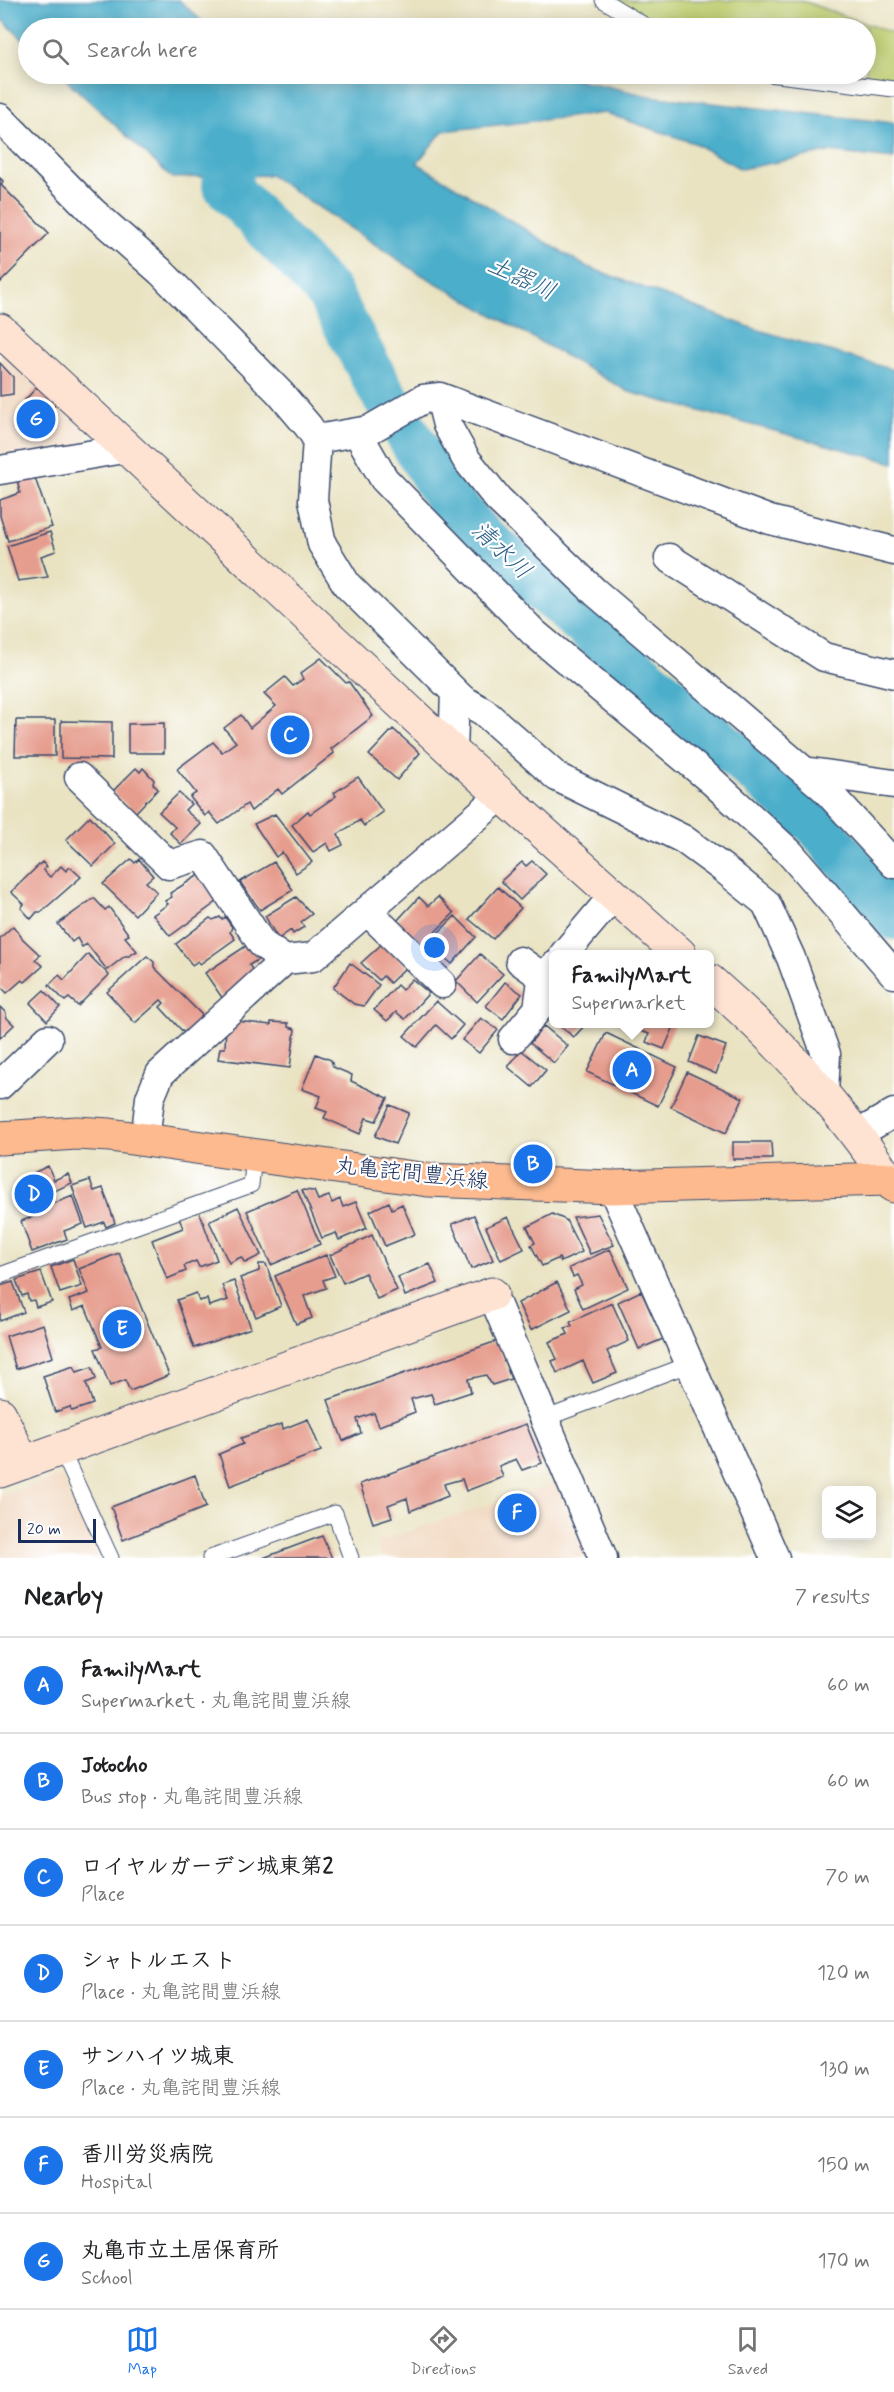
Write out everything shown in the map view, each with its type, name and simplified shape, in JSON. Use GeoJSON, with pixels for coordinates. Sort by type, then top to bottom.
{"type":"FeatureCollection","features":[{"type":"Feature","properties":{"kind":"main road","name":"丸亀詫間豊浜線"},"geometry":{"type":"LineString","coordinates":[[0,1138],[77,1133],[110,1135],[428,1180],[612,1186],[891,1182]]}},
{"type":"Feature","properties":{"kind":"street"},"geometry":{"type":"LineString","coordinates":[[0,118],[93,212],[160,271],[272,385],[308,426],[317,439],[313,500],[322,544],[347,585],[462,699],[484,712],[557,777],[683,839],[724,868],[766,903],[791,957],[826,1054],[824,1093]]}},
{"type":"Feature","properties":{"kind":"street"},"geometry":{"type":"LineString","coordinates":[[0,330],[453,752],[676,950]]}},
{"type":"Feature","properties":{"kind":"street"},"geometry":{"type":"LineString","coordinates":[[317,439],[363,431],[431,398],[770,520],[894,550]]}},
{"type":"Feature","properties":{"kind":"street"},"geometry":{"type":"LineString","coordinates":[[431,398],[466,459],[498,499],[595,592],[824,788],[894,864]]}},
{"type":"Feature","properties":{"kind":"street"},"geometry":{"type":"LineString","coordinates":[[363,431],[384,479],[534,633],[713,782],[790,853],[894,974]]}},
{"type":"Feature","properties":{"kind":"street"},"geometry":{"type":"LineString","coordinates":[[0,470],[129,448]]}},
{"type":"Feature","properties":{"kind":"street"},"geometry":{"type":"LineString","coordinates":[[669,558],[824,657],[894,674]]}},
{"type":"Feature","properties":{"kind":"street"},"geometry":{"type":"LineString","coordinates":[[453,752],[455,692]]}},
{"type":"Feature","properties":{"kind":"street"},"geometry":{"type":"LineString","coordinates":[[804,771],[894,784]]}},
{"type":"Feature","properties":{"kind":"street"},"geometry":{"type":"LineString","coordinates":[[79,777],[169,866],[203,855],[262,944],[285,960]]}},
{"type":"Feature","properties":{"kind":"street"},"geometry":{"type":"LineString","coordinates":[[145,1140],[150,1098],[159,1074],[285,960],[313,957],[502,795]]}},
{"type":"Feature","properties":{"kind":"street"},"geometry":{"type":"LineString","coordinates":[[567,950],[614,895]]}},
{"type":"Feature","properties":{"kind":"street"},"geometry":{"type":"LineString","coordinates":[[367,911],[442,984]]}},
{"type":"Feature","properties":{"kind":"street"},"geometry":{"type":"LineString","coordinates":[[513,1039],[538,1009],[549,972],[520,961]]}},
{"type":"Feature","properties":{"kind":"street"},"geometry":{"type":"LineString","coordinates":[[714,985],[748,1015],[824,1093],[858,1134],[891,1182]]}},
{"type":"Feature","properties":{"kind":"street"},"geometry":{"type":"LineString","coordinates":[[0,1085],[48,1039]]}},
{"type":"Feature","properties":{"kind":"street"},"geometry":{"type":"LineString","coordinates":[[858,1134],[894,1113]]}},
{"type":"Feature","properties":{"kind":"street"},"geometry":{"type":"LineString","coordinates":[[612,1186],[775,1558]]}},
{"type":"Feature","properties":{"kind":"street"},"geometry":{"type":"LineString","coordinates":[[0,1414],[12,1467],[492,1294],[603,1558]]}},
{"type":"Feature","properties":{"kind":"lane"},"geometry":{"type":"LineString","coordinates":[[603,0],[633,18]]}},
{"type":"Feature","properties":{"kind":"lane"},"geometry":{"type":"LineString","coordinates":[[852,84],[894,89]]}},
{"type":"Feature","properties":{"kind":"lane"},"geometry":{"type":"LineString","coordinates":[[0,1275],[251,1185],[254,1156]]}},
{"type":"Feature","properties":{"kind":"lane"},"geometry":{"type":"LineString","coordinates":[[544,1419],[690,1364]]}},
{"type":"Feature","properties":{"kind":"lane"},"geometry":{"type":"LineString","coordinates":[[61,1449],[111,1558]]}},
{"type":"Feature","properties":{"kind":"lane"},"geometry":{"type":"LineString","coordinates":[[210,1558],[335,1513],[351,1558]]}},
{"type":"Feature","properties":{"kind":"shaded area"},"geometry":{"type":"Polygon","coordinates":[[[0,352],[88,434],[81,449],[0,459],[0,352]]]}},
{"type":"Feature","properties":{"kind":"shaded area"},"geometry":{"type":"Polygon","coordinates":[[[61,1475],[98,1558],[0,1558],[0,1496],[61,1475]]]}},
{"type":"Feature","properties":{"kind":"shaded area"},"geometry":{"type":"Polygon","coordinates":[[[555,1483],[587,1558],[382,1558],[377,1542],[555,1483]]]}},
{"type":"Feature","properties":{"kind":"green space"},"geometry":{"type":"Polygon","coordinates":[[[603,0],[800,0],[850,18],[633,18],[603,0]]]}},
{"type":"Feature","properties":{"kind":"green space"},"geometry":{"type":"Polygon","coordinates":[[[876,27],[894,34],[894,89],[852,84],[876,84],[876,27]]]}},
{"type":"Feature","properties":{"kind":"water"},"geometry":{"type":"Polygon","coordinates":[[[0,0],[179,0],[198,18],[18,18],[18,35],[0,18],[0,0]]]}},
{"type":"Feature","properties":{"kind":"water","name":"土器川"},"geometry":{"type":"Polygon","coordinates":[[[71,84],[597,84],[649,96],[894,123],[894,159],[829,152],[741,169],[694,143],[605,113],[443,131],[417,163],[585,266],[752,328],[894,370],[894,463],[629,392],[417,272],[270,175],[172,178],[71,84]]]}},
{"type":"Feature","properties":{"kind":"building"},"geometry":{"type":"Polygon","coordinates":[[[0,178],[3,181],[1,185],[49,233],[0,283],[0,178]]]}},
{"type":"Feature","properties":{"kind":"building"},"geometry":{"type":"Polygon","coordinates":[[[0,363],[13,377],[13,394],[0,396],[0,363]]]}},
{"type":"Feature","properties":{"kind":"building"},"geometry":{"type":"Polygon","coordinates":[[[37,387],[56,404],[45,418],[25,400],[37,387]]]}},
{"type":"Feature","properties":{"kind":"building"},"geometry":{"type":"Polygon","coordinates":[[[35,478],[52,527],[8,541],[0,516],[0,500],[20,493],[17,479],[35,478]]]}},
{"type":"Feature","properties":{"kind":"building"},"geometry":{"type":"Polygon","coordinates":[[[50,532],[56,551],[41,556],[48,577],[18,581],[7,546],[50,532]]]}},
{"type":"Feature","properties":{"kind":"building"},"geometry":{"type":"Polygon","coordinates":[[[321,658],[346,683],[349,682],[373,716],[331,749],[334,753],[282,794],[278,789],[251,811],[247,804],[219,824],[209,812],[205,816],[190,797],[196,793],[177,769],[213,742],[222,752],[236,742],[224,728],[241,715],[250,728],[276,706],[264,694],[285,677],[293,686],[303,679],[300,674],[321,658]]]}},
{"type":"Feature","properties":{"kind":"building"},"geometry":{"type":"Polygon","coordinates":[[[16,720],[55,720],[55,756],[15,756],[16,720]]]}},
{"type":"Feature","properties":{"kind":"building"},"geometry":{"type":"Polygon","coordinates":[[[61,721],[112,722],[112,759],[61,758],[61,721]]]}},
{"type":"Feature","properties":{"kind":"building"},"geometry":{"type":"Polygon","coordinates":[[[164,723],[164,753],[128,753],[128,724],[164,723]]]}},
{"type":"Feature","properties":{"kind":"building"},"geometry":{"type":"Polygon","coordinates":[[[393,729],[420,753],[397,780],[369,755],[393,729]]]}},
{"type":"Feature","properties":{"kind":"building"},"geometry":{"type":"Polygon","coordinates":[[[136,768],[140,772],[143,768],[154,780],[153,784],[158,789],[135,813],[112,792],[136,768]]]}},
{"type":"Feature","properties":{"kind":"building"},"geometry":{"type":"Polygon","coordinates":[[[358,777],[383,812],[364,826],[360,820],[338,834],[343,845],[331,851],[327,843],[313,852],[292,825],[308,811],[310,814],[336,796],[334,793],[358,777]]]}},
{"type":"Feature","properties":{"kind":"building"},"geometry":{"type":"Polygon","coordinates":[[[179,793],[191,804],[185,810],[201,824],[181,844],[170,833],[175,827],[159,812],[179,793]]]}},
{"type":"Feature","properties":{"kind":"building"},"geometry":{"type":"Polygon","coordinates":[[[275,814],[312,862],[296,873],[282,852],[276,857],[254,824],[275,814]]]}},
{"type":"Feature","properties":{"kind":"building"},"geometry":{"type":"Polygon","coordinates":[[[90,816],[115,844],[93,866],[66,840],[90,816]]]}},
{"type":"Feature","properties":{"kind":"building"},"geometry":{"type":"Polygon","coordinates":[[[131,859],[135,863],[139,859],[153,876],[146,882],[157,892],[135,915],[103,884],[131,859]]]}},
{"type":"Feature","properties":{"kind":"building"},"geometry":{"type":"Polygon","coordinates":[[[532,861],[546,874],[520,900],[501,881],[522,862],[526,866],[532,861]]]}},
{"type":"Feature","properties":{"kind":"building"},"geometry":{"type":"Polygon","coordinates":[[[42,862],[47,867],[43,870],[50,877],[61,866],[66,871],[70,867],[81,877],[31,919],[21,908],[24,904],[11,892],[42,862]]]}},
{"type":"Feature","properties":{"kind":"building"},"geometry":{"type":"Polygon","coordinates":[[[274,862],[293,890],[260,910],[240,882],[274,862]]]}},
{"type":"Feature","properties":{"kind":"building"},"geometry":{"type":"Polygon","coordinates":[[[199,875],[218,901],[170,936],[153,915],[168,904],[165,901],[172,897],[170,893],[199,875]]]}},
{"type":"Feature","properties":{"kind":"building"},"geometry":{"type":"Polygon","coordinates":[[[498,887],[521,908],[493,939],[469,919],[498,887]]]}},
{"type":"Feature","properties":{"kind":"building"},"geometry":{"type":"Polygon","coordinates":[[[296,897],[312,914],[301,922],[304,927],[293,934],[291,930],[278,939],[265,916],[296,897]]]}},
{"type":"Feature","properties":{"kind":"building"},"geometry":{"type":"Polygon","coordinates":[[[419,897],[428,906],[438,897],[454,913],[420,947],[395,923],[419,897]]]}},
{"type":"Feature","properties":{"kind":"building"},"geometry":{"type":"Polygon","coordinates":[[[94,898],[105,910],[109,907],[129,935],[125,937],[137,951],[125,956],[107,970],[87,944],[82,947],[77,938],[72,942],[58,924],[94,898]]]}},
{"type":"Feature","properties":{"kind":"building"},"geometry":{"type":"Polygon","coordinates":[[[455,916],[476,937],[452,964],[428,943],[455,916]]]}},
{"type":"Feature","properties":{"kind":"building"},"geometry":{"type":"Polygon","coordinates":[[[220,917],[222,920],[225,917],[232,927],[230,932],[235,939],[200,964],[198,961],[192,965],[176,944],[210,918],[213,920],[220,917]]]}},
{"type":"Feature","properties":{"kind":"building"},"geometry":{"type":"Polygon","coordinates":[[[13,926],[40,955],[35,960],[43,966],[25,982],[22,980],[7,993],[0,986],[0,938],[13,926]]]}},
{"type":"Feature","properties":{"kind":"building"},"geometry":{"type":"Polygon","coordinates":[[[383,943],[407,966],[390,983],[383,976],[379,980],[361,963],[383,943]]]}},
{"type":"Feature","properties":{"kind":"building"},"geometry":{"type":"Polygon","coordinates":[[[249,944],[261,958],[249,965],[258,977],[225,1002],[205,973],[249,944]]]}},
{"type":"Feature","properties":{"kind":"building"},"geometry":{"type":"Polygon","coordinates":[[[88,954],[109,975],[78,1006],[69,998],[65,1001],[49,985],[59,975],[64,980],[88,954]]]}},
{"type":"Feature","properties":{"kind":"building"},"geometry":{"type":"Polygon","coordinates":[[[480,954],[503,974],[477,1002],[456,981],[480,954]]]}},
{"type":"Feature","properties":{"kind":"building"},"geometry":{"type":"Polygon","coordinates":[[[147,956],[154,962],[154,967],[205,1018],[186,1035],[160,1007],[164,1003],[161,1000],[135,1023],[107,992],[147,956]]]}},
{"type":"Feature","properties":{"kind":"building"},"geometry":{"type":"Polygon","coordinates":[[[350,963],[379,985],[364,1006],[354,1004],[333,988],[350,963]]]}},
{"type":"Feature","properties":{"kind":"building"},"geometry":{"type":"Polygon","coordinates":[[[412,979],[429,993],[405,1019],[396,1012],[387,1021],[374,1010],[397,985],[402,990],[412,979]]]}},
{"type":"Feature","properties":{"kind":"building"},"geometry":{"type":"Polygon","coordinates":[[[505,982],[522,994],[503,1019],[486,1006],[505,982]]]}},
{"type":"Feature","properties":{"kind":"building"},"geometry":{"type":"Polygon","coordinates":[[[44,990],[60,1007],[47,1021],[30,1003],[44,990]]]}},
{"type":"Feature","properties":{"kind":"building"},"geometry":{"type":"Polygon","coordinates":[[[436,1001],[463,1025],[451,1039],[436,1025],[417,1047],[404,1036],[436,1001]]]}},
{"type":"Feature","properties":{"kind":"building"},"geometry":{"type":"Polygon","coordinates":[[[0,1007],[14,1025],[0,1038],[0,1007]]]}},
{"type":"Feature","properties":{"kind":"building"},"geometry":{"type":"Polygon","coordinates":[[[481,1018],[498,1030],[479,1053],[462,1040],[481,1018]]]}},
{"type":"Feature","properties":{"kind":"building"},"geometry":{"type":"Polygon","coordinates":[[[236,1021],[271,1025],[271,1022],[288,1023],[288,1027],[295,1029],[290,1068],[218,1059],[220,1048],[225,1048],[226,1027],[236,1021]]]}},
{"type":"Feature","properties":{"kind":"building"},"geometry":{"type":"Polygon","coordinates":[[[544,1026],[568,1046],[554,1063],[530,1043],[544,1026]]]}},
{"type":"Feature","properties":{"kind":"building"},"geometry":{"type":"Polygon","coordinates":[[[562,1028],[582,1028],[574,1037],[562,1028]]]}},
{"type":"Feature","properties":{"kind":"building"},"geometry":{"type":"Polygon","coordinates":[[[673,1028],[664,1049],[646,1042],[649,1034],[635,1029],[673,1028]]]}},
{"type":"Feature","properties":{"kind":"building"},"geometry":{"type":"Polygon","coordinates":[[[606,1033],[677,1067],[658,1106],[587,1072],[606,1033]]]}},
{"type":"Feature","properties":{"kind":"building"},"geometry":{"type":"Polygon","coordinates":[[[699,1036],[726,1046],[716,1074],[689,1062],[699,1036]]]}},
{"type":"Feature","properties":{"kind":"building"},"geometry":{"type":"Polygon","coordinates":[[[521,1050],[546,1070],[532,1087],[508,1067],[521,1050]]]}},
{"type":"Feature","properties":{"kind":"building"},"geometry":{"type":"Polygon","coordinates":[[[316,1054],[331,1060],[333,1067],[352,1075],[351,1081],[388,1098],[376,1121],[366,1118],[360,1134],[324,1118],[327,1112],[316,1108],[321,1096],[302,1089],[316,1054]]]}},
{"type":"Feature","properties":{"kind":"building"},"geometry":{"type":"Polygon","coordinates":[[[687,1072],[743,1098],[726,1133],[671,1107],[687,1072]]]}},
{"type":"Feature","properties":{"kind":"building"},"geometry":{"type":"Polygon","coordinates":[[[390,1105],[409,1113],[395,1144],[375,1136],[390,1105]]]}},
{"type":"Feature","properties":{"kind":"building"},"geometry":{"type":"Polygon","coordinates":[[[733,1142],[771,1142],[772,1159],[733,1159],[733,1142]]]}},
{"type":"Feature","properties":{"kind":"building"},"geometry":{"type":"Polygon","coordinates":[[[48,1166],[54,1180],[68,1174],[72,1183],[24,1205],[14,1182],[48,1166]]]}},
{"type":"Feature","properties":{"kind":"building"},"geometry":{"type":"Polygon","coordinates":[[[90,1180],[94,1191],[103,1188],[115,1223],[106,1227],[104,1222],[87,1228],[72,1186],[90,1180]]]}},
{"type":"Feature","properties":{"kind":"building"},"geometry":{"type":"Polygon","coordinates":[[[297,1190],[320,1244],[271,1265],[247,1211],[297,1190]]]}},
{"type":"Feature","properties":{"kind":"building"},"geometry":{"type":"Polygon","coordinates":[[[302,1190],[314,1191],[318,1200],[329,1196],[332,1203],[340,1199],[343,1207],[356,1202],[367,1228],[339,1240],[336,1233],[322,1238],[302,1190]]]}},
{"type":"Feature","properties":{"kind":"building"},"geometry":{"type":"Polygon","coordinates":[[[73,1196],[83,1224],[64,1231],[67,1239],[32,1252],[21,1221],[41,1214],[39,1209],[73,1196]]]}},
{"type":"Feature","properties":{"kind":"building"},"geometry":{"type":"Polygon","coordinates":[[[389,1202],[392,1209],[402,1204],[415,1234],[385,1246],[370,1211],[389,1202]]]}},
{"type":"Feature","properties":{"kind":"building"},"geometry":{"type":"Polygon","coordinates":[[[238,1207],[261,1255],[245,1263],[241,1257],[229,1263],[209,1221],[238,1207]]]}},
{"type":"Feature","properties":{"kind":"building"},"geometry":{"type":"Polygon","coordinates":[[[199,1211],[217,1260],[199,1267],[196,1261],[184,1266],[186,1271],[167,1279],[152,1240],[183,1228],[179,1218],[199,1211]]]}},
{"type":"Feature","properties":{"kind":"building"},"geometry":{"type":"Polygon","coordinates":[[[552,1214],[566,1220],[582,1252],[561,1262],[559,1258],[542,1266],[531,1245],[535,1243],[527,1227],[552,1214]]]}},
{"type":"Feature","properties":{"kind":"building"},"geometry":{"type":"Polygon","coordinates":[[[598,1214],[614,1245],[590,1254],[573,1217],[598,1214]]]}},
{"type":"Feature","properties":{"kind":"building"},"geometry":{"type":"Polygon","coordinates":[[[474,1215],[493,1260],[471,1269],[452,1224],[474,1215]]]}},
{"type":"Feature","properties":{"kind":"building"},"geometry":{"type":"Polygon","coordinates":[[[508,1217],[524,1249],[501,1260],[486,1227],[508,1217]]]}},
{"type":"Feature","properties":{"kind":"building"},"geometry":{"type":"Polygon","coordinates":[[[372,1235],[397,1290],[377,1299],[365,1273],[343,1283],[330,1255],[372,1235]]]}},
{"type":"Feature","properties":{"kind":"building"},"geometry":{"type":"Polygon","coordinates":[[[610,1249],[628,1288],[583,1309],[574,1289],[582,1285],[577,1275],[573,1277],[569,1268],[610,1249]]]}},
{"type":"Feature","properties":{"kind":"building"},"geometry":{"type":"Polygon","coordinates":[[[119,1253],[169,1375],[130,1391],[125,1380],[110,1386],[95,1349],[102,1347],[85,1306],[73,1311],[69,1300],[89,1293],[79,1269],[119,1253]]]}},
{"type":"Feature","properties":{"kind":"building"},"geometry":{"type":"Polygon","coordinates":[[[326,1255],[335,1276],[323,1280],[326,1288],[304,1296],[312,1318],[296,1324],[275,1276],[326,1255]]]}},
{"type":"Feature","properties":{"kind":"building"},"geometry":{"type":"Polygon","coordinates":[[[73,1259],[82,1286],[60,1293],[51,1267],[73,1259]]]}},
{"type":"Feature","properties":{"kind":"building"},"geometry":{"type":"Polygon","coordinates":[[[259,1264],[266,1264],[281,1306],[256,1317],[240,1278],[259,1271],[259,1264]]]}},
{"type":"Feature","properties":{"kind":"building"},"geometry":{"type":"Polygon","coordinates":[[[430,1264],[438,1283],[405,1296],[398,1277],[430,1264]]]}},
{"type":"Feature","properties":{"kind":"building"},"geometry":{"type":"Polygon","coordinates":[[[41,1272],[52,1302],[36,1307],[34,1300],[29,1301],[27,1294],[22,1296],[16,1280],[41,1272]]]}},
{"type":"Feature","properties":{"kind":"building"},"geometry":{"type":"Polygon","coordinates":[[[234,1281],[251,1328],[194,1348],[177,1300],[196,1293],[199,1301],[207,1299],[209,1306],[228,1300],[222,1285],[234,1281]]]}},
{"type":"Feature","properties":{"kind":"building"},"geometry":{"type":"Polygon","coordinates":[[[13,1282],[24,1312],[0,1321],[0,1286],[13,1282]]]}},
{"type":"Feature","properties":{"kind":"building"},"geometry":{"type":"Polygon","coordinates":[[[557,1282],[571,1310],[531,1330],[518,1303],[557,1282]]]}},
{"type":"Feature","properties":{"kind":"building"},"geometry":{"type":"Polygon","coordinates":[[[641,1291],[663,1339],[639,1349],[618,1302],[641,1291]]]}},
{"type":"Feature","properties":{"kind":"building"},"geometry":{"type":"Polygon","coordinates":[[[612,1303],[629,1341],[607,1351],[617,1373],[593,1383],[583,1361],[557,1373],[552,1361],[557,1359],[549,1342],[568,1334],[565,1328],[572,1326],[570,1322],[612,1303]]]}},
{"type":"Feature","properties":{"kind":"building"},"geometry":{"type":"Polygon","coordinates":[[[43,1324],[53,1357],[16,1369],[6,1336],[43,1324]]]}},
{"type":"Feature","properties":{"kind":"building"},"geometry":{"type":"Polygon","coordinates":[[[497,1341],[511,1379],[492,1385],[486,1375],[468,1379],[471,1392],[435,1404],[431,1394],[411,1399],[415,1412],[379,1426],[374,1413],[357,1419],[361,1433],[343,1441],[328,1400],[497,1341]]]}},
{"type":"Feature","properties":{"kind":"building"},"geometry":{"type":"Polygon","coordinates":[[[74,1366],[77,1372],[92,1367],[96,1379],[86,1383],[93,1404],[72,1411],[70,1407],[55,1412],[43,1376],[74,1366]]]}},
{"type":"Feature","properties":{"kind":"building"},"geometry":{"type":"Polygon","coordinates":[[[308,1419],[321,1451],[230,1486],[219,1454],[243,1444],[241,1438],[282,1424],[283,1429],[308,1419]]]}},
{"type":"Feature","properties":{"kind":"building"},"geometry":{"type":"Polygon","coordinates":[[[526,1424],[542,1463],[522,1470],[516,1459],[499,1466],[503,1477],[466,1491],[462,1479],[444,1484],[448,1496],[410,1511],[407,1498],[388,1505],[392,1517],[373,1523],[360,1484],[526,1424]]]}},
{"type":"Feature","properties":{"kind":"building"},"geometry":{"type":"Polygon","coordinates":[[[195,1475],[206,1507],[123,1540],[111,1507],[195,1475]]]}},
{"type":"Feature","properties":{"kind":"building"},"geometry":{"type":"Polygon","coordinates":[[[322,1536],[332,1558],[263,1558],[322,1536]]]}},
{"type":"Feature","properties":{"kind":"waterway","name":"清水川"},"geometry":{"type":"LineString","coordinates":[[255,118],[225,185],[328,292],[381,390],[443,492],[481,536],[817,825],[894,917]]}},
{"type":"Feature","properties":{"kind":"place","name":"丸亀市立土居保育所"},"geometry":{"type":"Point","coordinates":[36,419]}},
{"type":"Feature","properties":{"kind":"place","name":"ロイヤルガーデン城東第2"},"geometry":{"type":"Point","coordinates":[290,735]}},
{"type":"Feature","properties":{"kind":"place","name":"FamilyMart"},"geometry":{"type":"Point","coordinates":[632,1070]}},
{"type":"Feature","properties":{"kind":"place","name":"Jotocho"},"geometry":{"type":"Point","coordinates":[533,1164]}},
{"type":"Feature","properties":{"kind":"place","name":"シャトルエスト"},"geometry":{"type":"Point","coordinates":[34,1194]}},
{"type":"Feature","properties":{"kind":"place","name":"サンハイツ城東"},"geometry":{"type":"Point","coordinates":[122,1329]}},
{"type":"Feature","properties":{"kind":"place","name":"香川労災病院"},"geometry":{"type":"Point","coordinates":[517,1513]}}]}
